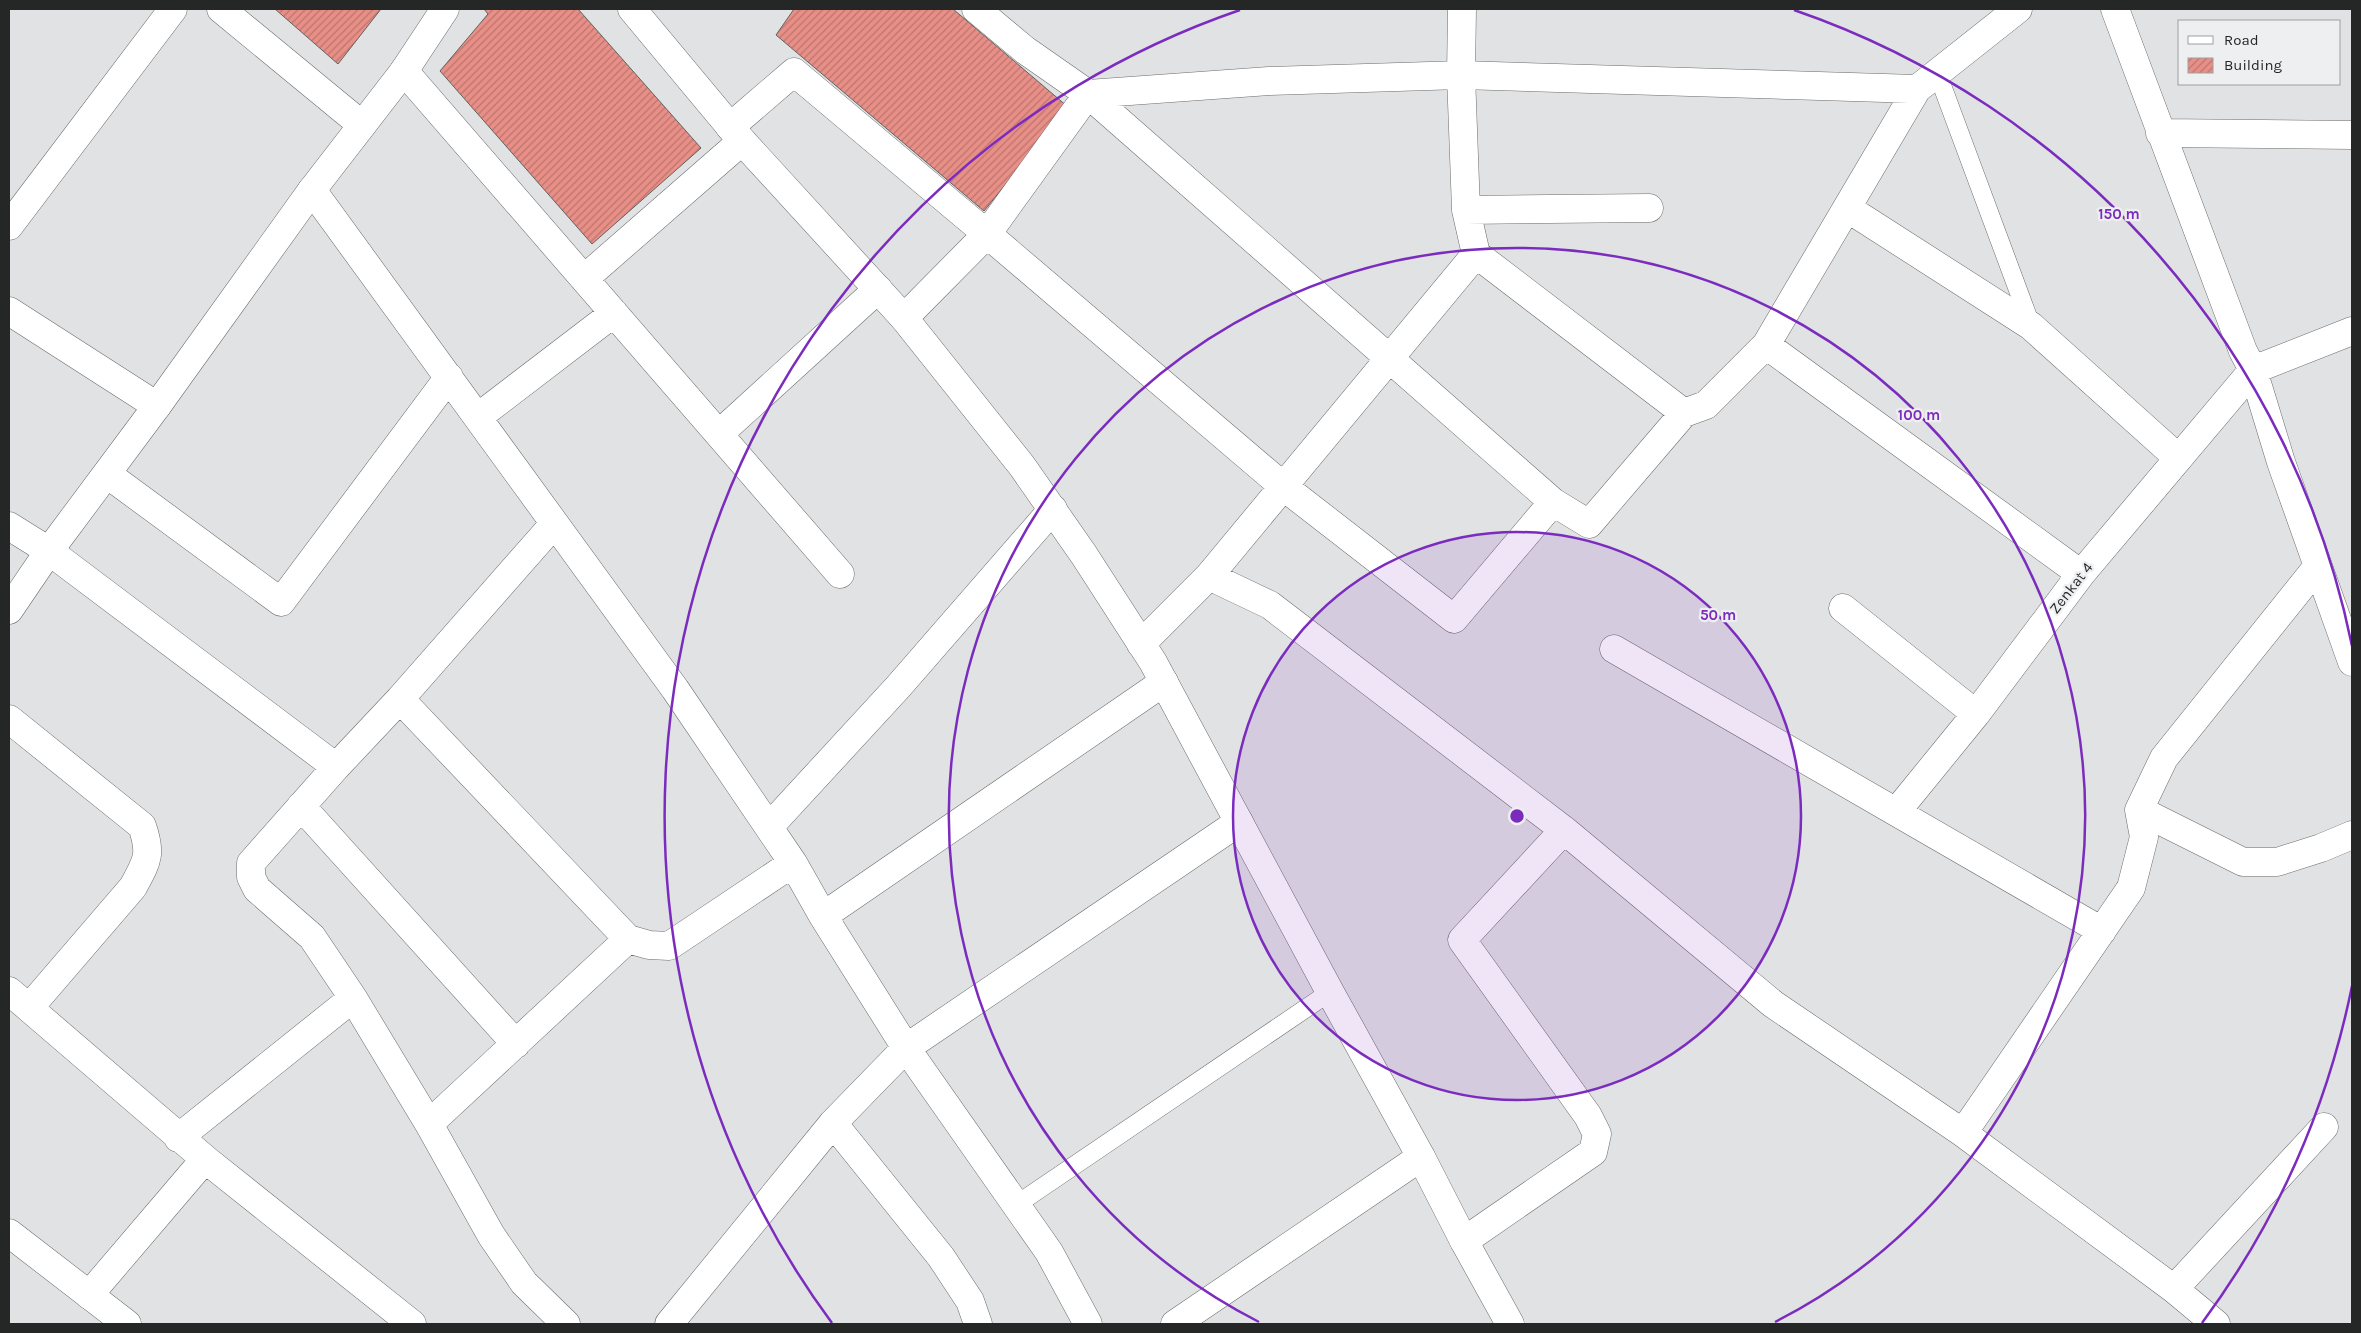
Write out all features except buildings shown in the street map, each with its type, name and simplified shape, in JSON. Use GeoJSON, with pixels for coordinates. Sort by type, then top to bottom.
{"type":"FeatureCollection","features":[{"type":"Feature","properties":{"kind":"street"},"geometry":{"type":"LineString","coordinates":[[9,226],[173,9]]}},
{"type":"Feature","properties":{"kind":"street"},"geometry":{"type":"LineString","coordinates":[[221,9],[362,125]]}},
{"type":"Feature","properties":{"kind":"street"},"geometry":{"type":"LineString","coordinates":[[9,610],[48,551],[157,406],[312,190],[404,70],[445,9]]}},
{"type":"Feature","properties":{"kind":"street"},"geometry":{"type":"LineString","coordinates":[[976,9],[1025,50],[1088,94],[1553,502],[1588,524],[1684,413],[1706,405],[1766,345],[1847,208],[1927,81],[2018,9]]}},
{"type":"Feature","properties":{"kind":"street"},"geometry":{"type":"LineString","coordinates":[[1462,9],[1461,75],[1466,210],[1476,254],[1684,413]]}},
{"type":"Feature","properties":{"kind":"street"},"geometry":{"type":"LineString","coordinates":[[2115,9],[2243,351],[2253,370],[2281,462],[2352,662]]}},
{"type":"Feature","properties":{"kind":"street"},"geometry":{"type":"LineString","coordinates":[[637,12],[736,134],[904,318],[1022,466],[1052,509],[1164,682],[1510,1324]]}},
{"type":"Feature","properties":{"kind":"street"},"geometry":{"type":"LineString","coordinates":[[404,70],[840,574]]}},
{"type":"Feature","properties":{"kind":"street"},"geometry":{"type":"LineString","coordinates":[[585,278],[736,134],[794,72],[1284,486],[1454,619],[1553,502]]}},
{"type":"Feature","properties":{"kind":"street"},"geometry":{"type":"LineString","coordinates":[[1088,94],[1269,81],[1461,75],[1927,81]]}},
{"type":"Feature","properties":{"kind":"street"},"geometry":{"type":"LineString","coordinates":[[904,318],[987,234],[1088,94]]}},
{"type":"Feature","properties":{"kind":"street"},"geometry":{"type":"LineString","coordinates":[[2160,133],[2352,135]]}},
{"type":"Feature","properties":{"kind":"street"},"geometry":{"type":"LineString","coordinates":[[312,190],[675,689],[793,863],[823,916],[906,1048],[1049,1252],[1088,1324]]}},
{"type":"Feature","properties":{"kind":"street"},"geometry":{"type":"LineString","coordinates":[[1466,210],[1649,208]]}},
{"type":"Feature","properties":{"kind":"street"},"geometry":{"type":"LineString","coordinates":[[1847,208],[2031,326],[2177,457]]}},
{"type":"Feature","properties":{"kind":"street"},"geometry":{"type":"LineString","coordinates":[[1141,644],[1209,576],[1476,254]]}},
{"type":"Feature","properties":{"kind":"street"},"geometry":{"type":"LineString","coordinates":[[719,434],[878,290]]}},
{"type":"Feature","properties":{"kind":"street"},"geometry":{"type":"LineString","coordinates":[[9,311],[157,406]]}},
{"type":"Feature","properties":{"kind":"street"},"geometry":{"type":"LineString","coordinates":[[478,417],[614,312]]}},
{"type":"Feature","properties":{"kind":"street"},"geometry":{"type":"LineString","coordinates":[[2253,370],[2352,331]]}},
{"type":"Feature","properties":{"kind":"street"},"geometry":{"type":"LineString","coordinates":[[1766,345],[2081,574]]}},
{"type":"Feature","properties":{"kind":"street","name":"Zenkat 4"},"geometry":{"type":"LineString","coordinates":[[1897,811],[1976,714],[2081,574],[2177,457],[2253,370]]}},
{"type":"Feature","properties":{"kind":"street"},"geometry":{"type":"LineString","coordinates":[[107,474],[281,602],[449,377]]}},
{"type":"Feature","properties":{"kind":"street"},"geometry":{"type":"LineString","coordinates":[[769,827],[898,687],[1052,509]]}},
{"type":"Feature","properties":{"kind":"street"},"geometry":{"type":"LineString","coordinates":[[554,524],[252,863],[251,877],[257,889],[312,937],[353,998],[429,1124],[491,1235],[524,1283],[557,1322]]}},
{"type":"Feature","properties":{"kind":"street"},"geometry":{"type":"LineString","coordinates":[[9,526],[48,551],[336,767]]}},
{"type":"Feature","properties":{"kind":"street"},"geometry":{"type":"LineString","coordinates":[[1963,1133],[2131,888],[2144,837],[2139,810],[2164,758],[2318,566]]}},
{"type":"Feature","properties":{"kind":"street"},"geometry":{"type":"LineString","coordinates":[[1209,576],[1270,605],[1564,830],[1773,1004],[1963,1133],[2174,1289],[2216,1324]]}},
{"type":"Feature","properties":{"kind":"street"},"geometry":{"type":"LineString","coordinates":[[1842,608],[1976,714]]}},
{"type":"Feature","properties":{"kind":"street"},"geometry":{"type":"LineString","coordinates":[[1614,649],[2102,931]]}},
{"type":"Feature","properties":{"kind":"street"},"geometry":{"type":"LineString","coordinates":[[823,916],[1164,682]]}},
{"type":"Feature","properties":{"kind":"street"},"geometry":{"type":"LineString","coordinates":[[400,698],[628,939],[649,945],[669,946],[793,863]]}},
{"type":"Feature","properties":{"kind":"street"},"geometry":{"type":"LineString","coordinates":[[9,718],[142,826],[149,845],[145,864],[133,887],[19,1000],[178,1138],[412,1324]]}},
{"type":"Feature","properties":{"kind":"street"},"geometry":{"type":"LineString","coordinates":[[301,806],[516,1044]]}},
{"type":"Feature","properties":{"kind":"street"},"geometry":{"type":"LineString","coordinates":[[2139,810],[2243,862],[2277,862],[2321,848],[2352,835]]}},
{"type":"Feature","properties":{"kind":"street"},"geometry":{"type":"LineString","coordinates":[[668,1324],[832,1123],[906,1048],[1239,822]]}},
{"type":"Feature","properties":{"kind":"street"},"geometry":{"type":"LineString","coordinates":[[1464,1241],[1593,1152],[1596,1134],[1588,1116],[1462,940],[1564,830]]}},
{"type":"Feature","properties":{"kind":"street"},"geometry":{"type":"LineString","coordinates":[[429,1124],[628,939]]}},
{"type":"Feature","properties":{"kind":"street"},"geometry":{"type":"LineString","coordinates":[[178,1138],[353,998]]}},
{"type":"Feature","properties":{"kind":"street"},"geometry":{"type":"LineString","coordinates":[[832,1123],[941,1257],[970,1301],[978,1324]]}},
{"type":"Feature","properties":{"kind":"street"},"geometry":{"type":"LineString","coordinates":[[2174,1289],[2324,1128]]}},
{"type":"Feature","properties":{"kind":"street"},"geometry":{"type":"LineString","coordinates":[[1175,1324],[1421,1156]]}},
{"type":"Feature","properties":{"kind":"street"},"geometry":{"type":"LineString","coordinates":[[89,1295],[205,1159]]}},
{"type":"Feature","properties":{"kind":"street"},"geometry":{"type":"LineString","coordinates":[[9,1233],[127,1324]]}},
{"type":"Feature","properties":{"kind":"lane"},"geometry":{"type":"LineString","coordinates":[[1927,81],[2031,326]]}},
{"type":"Feature","properties":{"kind":"lane"},"geometry":{"type":"LineString","coordinates":[[1016,1205],[1330,992]]}}]}
